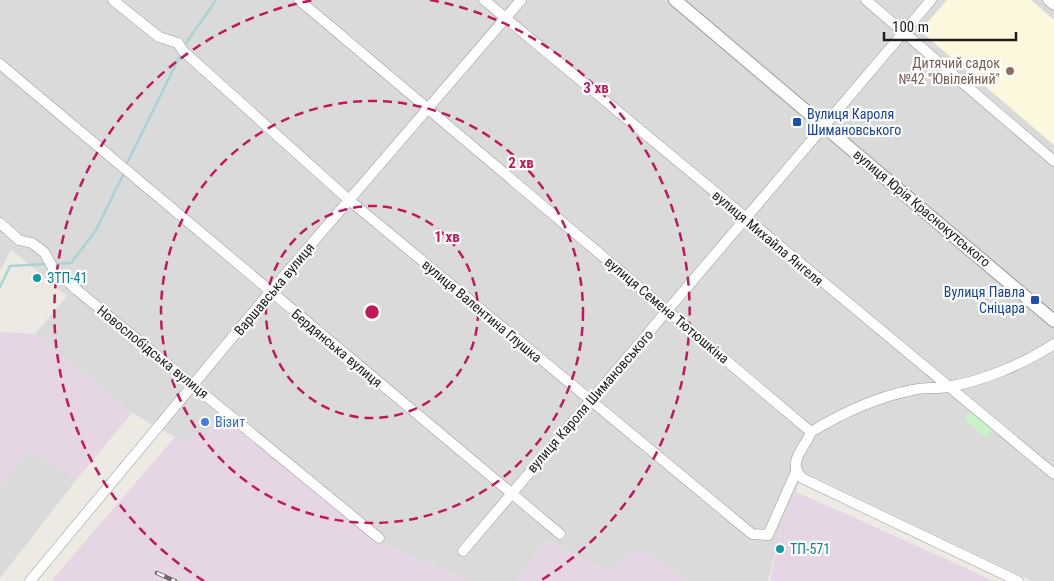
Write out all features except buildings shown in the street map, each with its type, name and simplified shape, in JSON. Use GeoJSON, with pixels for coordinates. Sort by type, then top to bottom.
{"type":"FeatureCollection","features":[{"type":"Feature","properties":{"kind":"street","name":"вулиця Валентина Глушка"},"geometry":{"type":"LineString","coordinates":[[113,0],[158,37],[178,43],[183,51],[349,200],[590,402],[752,534],[768,535],[796,472]]}},
{"type":"Feature","properties":{"kind":"street","name":"вулиця Семена Тютюшкіна"},"geometry":{"type":"LineString","coordinates":[[299,0],[810,432]]}},
{"type":"Feature","properties":{"kind":"street","name":"вулиця Михайла Янгеля"},"geometry":{"type":"LineString","coordinates":[[484,0],[947,387],[1054,474]]}},
{"type":"Feature","properties":{"kind":"street","name":"Варшавська вулиця"},"geometry":{"type":"LineString","coordinates":[[30,581],[270,292],[521,0]]}},
{"type":"Feature","properties":{"kind":"street","name":"вулиця Юрія Краснокутського"},"geometry":{"type":"LineString","coordinates":[[675,0],[1054,321]]}},
{"type":"Feature","properties":{"kind":"street"},"geometry":{"type":"LineString","coordinates":[[866,0],[1054,161]]}},
{"type":"Feature","properties":{"kind":"street","name":"вулиця Кароля Шимановського"},"geometry":{"type":"LineString","coordinates":[[463,551],[931,0]]}},
{"type":"Feature","properties":{"kind":"street"},"geometry":{"type":"LineString","coordinates":[[1048,0],[1054,5]]}},
{"type":"Feature","properties":{"kind":"street","name":"Бердянська вулиця"},"geometry":{"type":"LineString","coordinates":[[0,64],[560,534]]}},
{"type":"Feature","properties":{"kind":"street","name":"Новослобідська вулиця"},"geometry":{"type":"LineString","coordinates":[[0,223],[19,240],[32,243],[44,252],[54,268],[77,290],[379,538]]}},
{"type":"Feature","properties":{"kind":"street"},"geometry":{"type":"LineString","coordinates":[[1018,581],[810,482],[796,472],[794,466],[797,456],[810,432],[860,405],[913,389],[947,387],[1005,368],[1054,344]]}},
{"type":"Feature","properties":{"kind":"shaded area"},"geometry":{"type":"Polygon","coordinates":[[[0,0],[1054,0],[1054,581],[1032,581],[802,471],[796,492],[782,523],[768,581],[690,581],[639,549],[609,570],[561,549],[547,540],[516,581],[470,581],[379,543],[220,414],[205,438],[187,442],[175,437],[132,413],[35,334],[67,296],[11,249],[0,271],[0,0]]]}},
{"type":"Feature","properties":{"kind":"shaded area","name":"Дитячий садок №42 \"Ювілейний\""},"geometry":{"type":"Polygon","coordinates":[[[947,0],[1031,0],[1054,20],[1054,145],[920,31],[947,0]]]}},
{"type":"Feature","properties":{"kind":"shaded area"},"geometry":{"type":"Polygon","coordinates":[[[0,332],[35,334],[132,413],[77,479],[28,450],[0,488],[0,332]]]}},
{"type":"Feature","properties":{"kind":"shaded area"},"geometry":{"type":"Polygon","coordinates":[[[221,414],[379,543],[470,581],[51,581],[175,437],[187,442],[194,431],[205,438],[221,414]]]}},
{"type":"Feature","properties":{"kind":"shaded area"},"geometry":{"type":"Polygon","coordinates":[[[28,449],[77,479],[0,578],[0,488],[28,449]]]}},
{"type":"Feature","properties":{"kind":"shaded area"},"geometry":{"type":"Polygon","coordinates":[[[796,492],[994,581],[770,581],[782,523],[796,492]]]}},
{"type":"Feature","properties":{"kind":"shaded area"},"geometry":{"type":"Polygon","coordinates":[[[547,540],[561,549],[608,570],[639,549],[690,581],[516,581],[547,540]]]}},
{"type":"Feature","properties":{"kind":"green space"},"geometry":{"type":"Polygon","coordinates":[[[970,412],[992,430],[986,437],[964,419],[970,412]]]}},
{"type":"Feature","properties":{"kind":"waterway"},"geometry":{"type":"LineString","coordinates":[[184,46],[216,0]]}},
{"type":"Feature","properties":{"kind":"waterway"},"geometry":{"type":"LineString","coordinates":[[126,165],[181,54]]}},
{"type":"Feature","properties":{"kind":"waterway"},"geometry":{"type":"LineString","coordinates":[[54,264],[71,263],[96,230],[124,173]]}},
{"type":"Feature","properties":{"kind":"waterway"},"geometry":{"type":"LineString","coordinates":[[0,287],[10,266],[46,264]]}},
{"type":"Feature","properties":{"kind":"railway"},"geometry":{"type":"LineString","coordinates":[[157,573],[175,581]]}},
{"type":"Feature","properties":{"kind":"place","name":"Дитячий садок №42 \"Ювілейний\""},"geometry":{"type":"Point","coordinates":[1010,71]}},
{"type":"Feature","properties":{"kind":"place","name":"Вулиця Кароля Шимановського"},"geometry":{"type":"Point","coordinates":[797,122]}},
{"type":"Feature","properties":{"kind":"place","name":"ЗТП-41"},"geometry":{"type":"Point","coordinates":[37,278]}},
{"type":"Feature","properties":{"kind":"place","name":"Вулиця Павла Сніцара"},"geometry":{"type":"Point","coordinates":[1035,300]}},
{"type":"Feature","properties":{"kind":"place","name":"Візит"},"geometry":{"type":"Point","coordinates":[205,422]}},
{"type":"Feature","properties":{"kind":"place","name":"ТП-571"},"geometry":{"type":"Point","coordinates":[780,549]}}]}
